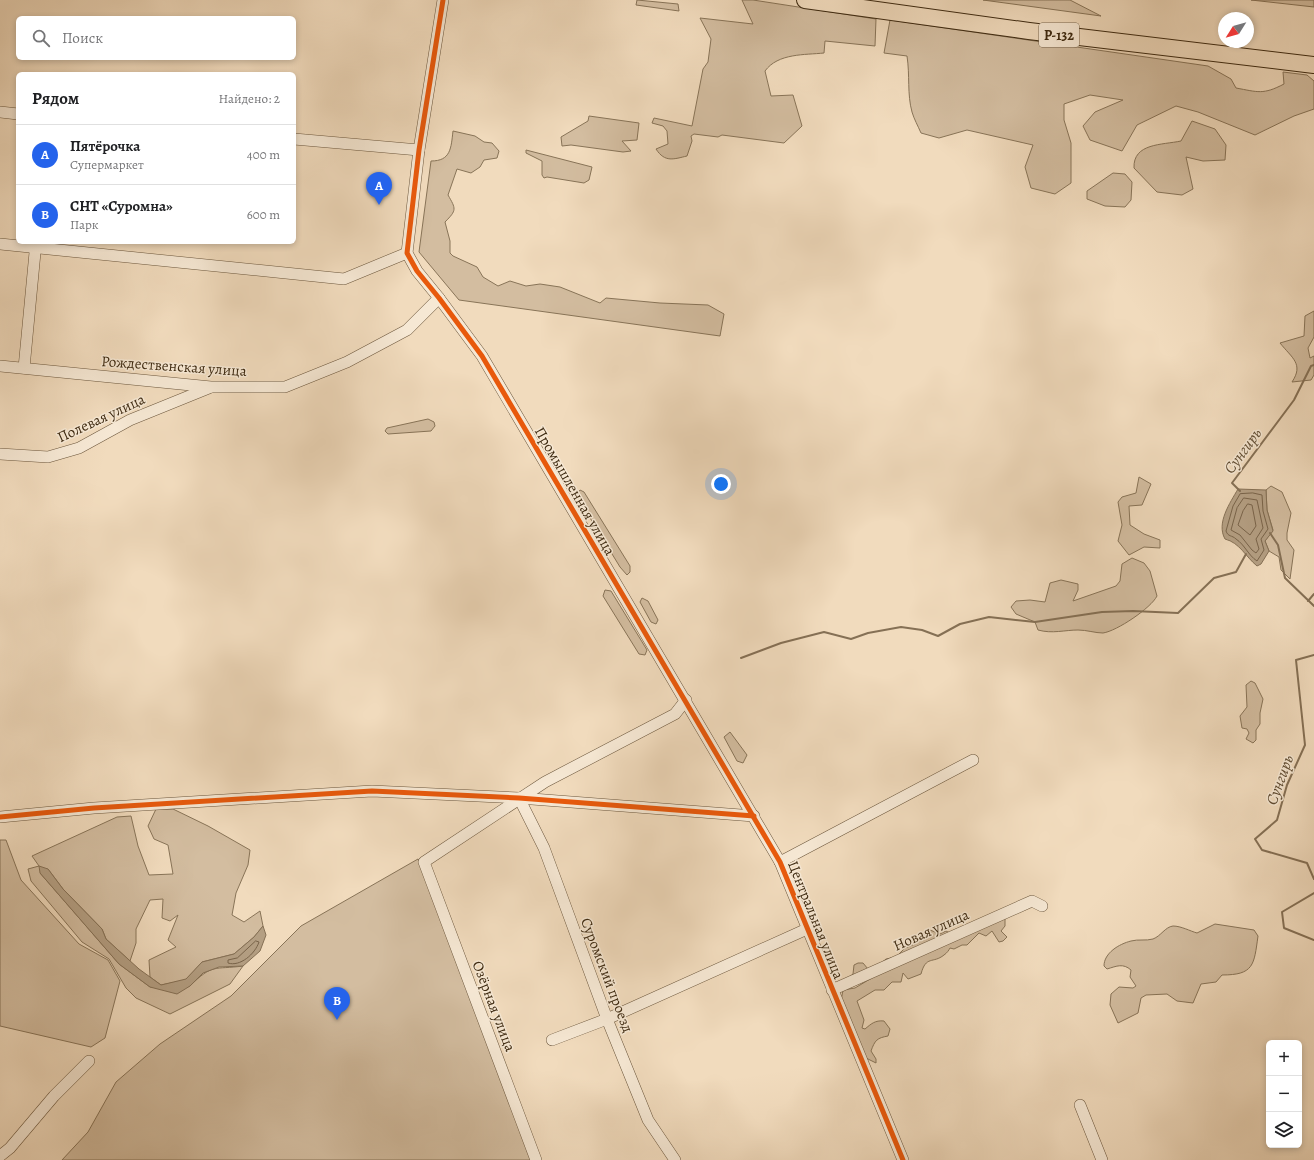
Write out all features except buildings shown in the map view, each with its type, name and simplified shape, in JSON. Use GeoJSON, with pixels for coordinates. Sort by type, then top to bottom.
{"type":"FeatureCollection","features":[{"type":"Feature","properties":{"kind":"highway","name":"Р-132"},"geometry":{"type":"LineString","coordinates":[[805,0],[1029,31],[1314,65]]}},
{"type":"Feature","properties":{"kind":"highway","name":"Р-132"},"geometry":{"type":"LineString","coordinates":[[871,0],[1030,22],[1314,56]]}},
{"type":"Feature","properties":{"kind":"street"},"geometry":{"type":"LineString","coordinates":[[0,244],[36,245],[344,279],[407,252],[420,150],[443,0]]}},
{"type":"Feature","properties":{"kind":"street"},"geometry":{"type":"LineString","coordinates":[[0,112],[16,114]]}},
{"type":"Feature","properties":{"kind":"street"},"geometry":{"type":"LineString","coordinates":[[296,139],[420,150]]}},
{"type":"Feature","properties":{"kind":"street"},"geometry":{"type":"LineString","coordinates":[[24,368],[36,245]]}},
{"type":"Feature","properties":{"kind":"street","name":"Промышленная улица"},"geometry":{"type":"LineString","coordinates":[[407,252],[417,272],[440,298],[482,356],[637,620],[686,700]]}},
{"type":"Feature","properties":{"kind":"street","name":"Рождественская улица"},"geometry":{"type":"LineString","coordinates":[[0,366],[211,387],[285,387],[347,362],[408,330],[440,298]]}},
{"type":"Feature","properties":{"kind":"street","name":"Полевая улица"},"geometry":{"type":"LineString","coordinates":[[0,454],[48,457],[79,448],[130,420],[211,387]]}},
{"type":"Feature","properties":{"kind":"street"},"geometry":{"type":"LineString","coordinates":[[519,798],[551,779],[675,714],[686,700]]}},
{"type":"Feature","properties":{"kind":"street","name":"Центральная улица"},"geometry":{"type":"LineString","coordinates":[[686,700],[780,862],[903,1160]]}},
{"type":"Feature","properties":{"kind":"street"},"geometry":{"type":"LineString","coordinates":[[780,862],[973,760]]}},
{"type":"Feature","properties":{"kind":"street"},"geometry":{"type":"LineString","coordinates":[[0,816],[94,808],[372,791],[519,798],[754,816]]}},
{"type":"Feature","properties":{"kind":"street","name":"Озёрная улица"},"geometry":{"type":"LineString","coordinates":[[519,798],[424,862],[536,1160]]}},
{"type":"Feature","properties":{"kind":"street","name":"Суромский проезд"},"geometry":{"type":"LineString","coordinates":[[519,798],[544,848],[607,1019],[648,1120],[675,1160]]}},
{"type":"Feature","properties":{"kind":"street","name":"Новая улица"},"geometry":{"type":"LineString","coordinates":[[832,990],[1032,901],[1042,906]]}},
{"type":"Feature","properties":{"kind":"street"},"geometry":{"type":"LineString","coordinates":[[552,1040],[607,1019],[807,929]]}},
{"type":"Feature","properties":{"kind":"street"},"geometry":{"type":"LineString","coordinates":[[0,1156],[10,1148],[54,1096],[89,1061]]}},
{"type":"Feature","properties":{"kind":"street"},"geometry":{"type":"LineString","coordinates":[[1080,1105],[1102,1160]]}},
{"type":"Feature","properties":{"kind":"shaded area"},"geometry":{"type":"Polygon","coordinates":[[[637,0],[678,4],[679,11],[636,5],[637,0]]]}},
{"type":"Feature","properties":{"kind":"shaded area"},"geometry":{"type":"Polygon","coordinates":[[[742,0],[753,0],[876,19],[875,46],[825,41],[824,53],[792,56],[770,65],[765,71],[771,96],[793,95],[802,126],[784,143],[722,135],[718,137],[694,134],[691,136],[692,141],[687,156],[674,159],[666,158],[656,149],[668,144],[667,131],[663,126],[652,123],[654,118],[692,126],[703,69],[708,62],[711,39],[700,18],[753,24],[742,0]]]}},
{"type":"Feature","properties":{"kind":"shaded area"},"geometry":{"type":"Polygon","coordinates":[[[983,0],[1070,0],[1101,16],[983,0]]]}},
{"type":"Feature","properties":{"kind":"shaded area"},"geometry":{"type":"Polygon","coordinates":[[[1251,0],[1314,0],[1314,7],[1251,0]]]}},
{"type":"Feature","properties":{"kind":"shaded area"},"geometry":{"type":"Polygon","coordinates":[[[890,20],[1208,66],[1231,79],[1236,88],[1260,92],[1271,90],[1284,84],[1283,72],[1307,75],[1314,81],[1314,109],[1294,116],[1255,135],[1198,112],[1176,106],[1137,125],[1122,151],[1090,140],[1083,126],[1095,112],[1123,100],[1090,95],[1064,104],[1064,120],[1071,143],[1071,183],[1055,194],[1031,188],[1025,167],[1033,145],[967,130],[939,138],[921,133],[910,105],[907,56],[884,53],[890,20]]]}},
{"type":"Feature","properties":{"kind":"shaded area"},"geometry":{"type":"Polygon","coordinates":[[[589,116],[639,123],[637,140],[622,141],[631,151],[623,152],[571,145],[562,146],[561,137],[588,121],[589,116]]]}},
{"type":"Feature","properties":{"kind":"shaded area"},"geometry":{"type":"Polygon","coordinates":[[[1192,121],[1215,129],[1226,145],[1225,160],[1203,161],[1186,157],[1193,189],[1182,195],[1157,192],[1134,168],[1135,160],[1138,154],[1150,147],[1181,141],[1192,121]]]}},
{"type":"Feature","properties":{"kind":"shaded area"},"geometry":{"type":"Polygon","coordinates":[[[453,131],[475,136],[484,142],[492,143],[499,151],[497,158],[484,160],[480,167],[471,173],[457,169],[448,195],[453,203],[454,209],[452,215],[445,222],[450,241],[450,253],[453,256],[477,267],[483,277],[498,286],[510,281],[526,286],[540,284],[560,287],[600,303],[606,298],[660,303],[708,305],[724,314],[720,336],[459,300],[419,252],[431,161],[443,159],[449,152],[452,143],[453,131]]]}},
{"type":"Feature","properties":{"kind":"shaded area"},"geometry":{"type":"Polygon","coordinates":[[[526,150],[592,167],[589,180],[584,183],[547,177],[544,178],[542,175],[542,161],[526,153],[526,150]]]}},
{"type":"Feature","properties":{"kind":"shaded area"},"geometry":{"type":"Polygon","coordinates":[[[1113,173],[1125,174],[1132,182],[1131,200],[1125,207],[1105,206],[1087,199],[1087,191],[1113,173]]]}},
{"type":"Feature","properties":{"kind":"shaded area"},"geometry":{"type":"Polygon","coordinates":[[[1314,311],[1314,337],[1308,348],[1310,358],[1314,356],[1314,375],[1311,380],[1292,382],[1297,366],[1295,361],[1280,343],[1304,336],[1305,316],[1314,311]]]}},
{"type":"Feature","properties":{"kind":"shaded area"},"geometry":{"type":"Polygon","coordinates":[[[428,419],[434,422],[435,426],[431,431],[388,434],[385,431],[387,428],[428,419]]]}},
{"type":"Feature","properties":{"kind":"shaded area"},"geometry":{"type":"Polygon","coordinates":[[[1139,477],[1151,484],[1142,505],[1129,506],[1130,525],[1144,534],[1160,540],[1160,548],[1144,547],[1129,555],[1118,541],[1122,525],[1118,502],[1122,497],[1136,493],[1139,477]]]}},
{"type":"Feature","properties":{"kind":"shaded area"},"geometry":{"type":"Polygon","coordinates":[[[1271,486],[1282,492],[1291,513],[1287,533],[1287,540],[1294,550],[1290,579],[1281,570],[1279,557],[1269,551],[1265,541],[1273,530],[1267,510],[1266,490],[1271,486]]]}},
{"type":"Feature","properties":{"kind":"shaded area"},"geometry":{"type":"Polygon","coordinates":[[[580,490],[584,492],[630,566],[630,572],[627,575],[620,567],[576,495],[580,490]]]}},
{"type":"Feature","properties":{"kind":"shaded area"},"geometry":{"type":"Polygon","coordinates":[[[1132,558],[1144,563],[1150,571],[1157,596],[1148,607],[1125,624],[1109,631],[1097,633],[1081,630],[1053,632],[1038,630],[1035,622],[1016,614],[1011,607],[1016,601],[1030,600],[1045,602],[1050,583],[1061,580],[1078,584],[1078,590],[1073,601],[1116,586],[1120,581],[1122,564],[1132,558]]]}},
{"type":"Feature","properties":{"kind":"shaded area"},"geometry":{"type":"Polygon","coordinates":[[[605,590],[611,591],[647,650],[645,655],[639,654],[603,596],[605,590]]]}},
{"type":"Feature","properties":{"kind":"shaded area"},"geometry":{"type":"Polygon","coordinates":[[[642,598],[648,601],[658,620],[656,624],[651,622],[640,602],[642,598]]]}},
{"type":"Feature","properties":{"kind":"shaded area"},"geometry":{"type":"Polygon","coordinates":[[[1251,681],[1255,683],[1263,699],[1260,713],[1260,724],[1256,730],[1256,740],[1253,743],[1246,739],[1249,733],[1247,729],[1242,728],[1240,716],[1247,707],[1246,685],[1251,681]]]}},
{"type":"Feature","properties":{"kind":"shaded area"},"geometry":{"type":"Polygon","coordinates":[[[730,732],[747,755],[743,763],[737,761],[724,737],[730,732]]]}},
{"type":"Feature","properties":{"kind":"shaded area"},"geometry":{"type":"Polygon","coordinates":[[[156,809],[173,809],[208,826],[250,850],[248,865],[236,893],[232,915],[244,922],[260,911],[263,926],[254,937],[234,954],[202,962],[186,980],[161,985],[150,977],[149,960],[176,947],[168,940],[178,915],[170,921],[162,918],[163,899],[150,900],[136,929],[136,943],[130,961],[106,939],[102,929],[63,889],[48,869],[40,873],[119,964],[150,987],[190,986],[204,974],[214,969],[243,966],[230,984],[170,1014],[136,998],[126,988],[109,959],[82,942],[31,881],[28,869],[39,866],[32,856],[117,817],[131,816],[138,846],[149,875],[173,874],[168,845],[154,839],[148,826],[156,809]]]}},
{"type":"Feature","properties":{"kind":"shaded area"},"geometry":{"type":"Polygon","coordinates":[[[0,840],[6,840],[21,880],[79,944],[108,960],[120,981],[105,1038],[91,1047],[0,1026],[0,840]]]}},
{"type":"Feature","properties":{"kind":"shaded area"},"geometry":{"type":"Polygon","coordinates":[[[418,859],[532,1160],[62,1160],[88,1132],[116,1082],[160,1044],[231,996],[301,926],[418,859]]]}},
{"type":"Feature","properties":{"kind":"shaded area"},"geometry":{"type":"Polygon","coordinates":[[[1005,915],[1005,926],[1001,931],[1007,937],[1003,941],[999,942],[992,931],[986,936],[979,933],[967,945],[962,945],[954,949],[950,948],[940,958],[925,964],[921,974],[908,979],[903,973],[901,982],[892,982],[884,990],[875,990],[857,1001],[864,1020],[862,1028],[865,1029],[873,1023],[884,1021],[890,1029],[888,1036],[877,1040],[872,1047],[871,1051],[876,1059],[876,1063],[866,1058],[841,1001],[843,990],[855,988],[880,973],[1005,915]]]}},
{"type":"Feature","properties":{"kind":"shaded area"},"geometry":{"type":"Polygon","coordinates":[[[1215,924],[1254,930],[1258,936],[1255,954],[1250,966],[1241,973],[1222,975],[1216,982],[1201,984],[1193,1003],[1177,1001],[1167,994],[1146,995],[1141,998],[1138,1013],[1118,1023],[1110,1005],[1111,994],[1119,987],[1133,988],[1136,986],[1130,977],[1131,970],[1125,966],[1107,969],[1104,966],[1109,953],[1126,942],[1153,939],[1173,926],[1197,933],[1215,924]]]}},
{"type":"Feature","properties":{"kind":"shaded area"},"geometry":{"type":"Polygon","coordinates":[[[930,930],[940,934],[946,931],[950,933],[846,980],[853,974],[854,965],[863,963],[868,969],[879,965],[886,959],[896,957],[905,948],[915,944],[918,937],[930,930]]]}},
{"type":"Feature","properties":{"kind":"water"},"geometry":{"type":"Polygon","coordinates":[[[1238,489],[1266,490],[1267,510],[1273,531],[1265,541],[1269,551],[1261,564],[1257,566],[1239,547],[1225,539],[1223,533],[1222,526],[1225,513],[1238,489]]]}},
{"type":"Feature","properties":{"kind":"water"},"geometry":{"type":"Polygon","coordinates":[[[39,866],[48,869],[63,889],[102,929],[106,939],[139,969],[161,985],[186,979],[202,962],[234,954],[254,937],[263,926],[266,935],[260,951],[243,966],[219,967],[203,973],[190,986],[177,994],[150,987],[119,964],[40,873],[39,866]]]}},
{"type":"Feature","properties":{"kind":"waterway","name":"Сунгирь"},"geometry":{"type":"LineString","coordinates":[[1240,491],[1232,483],[1294,400],[1311,366],[1314,365]]}},
{"type":"Feature","properties":{"kind":"waterway","name":"Сунгирь"},"geometry":{"type":"LineString","coordinates":[[1270,533],[1278,545],[1285,578],[1314,606]]}},
{"type":"Feature","properties":{"kind":"waterway"},"geometry":{"type":"LineString","coordinates":[[741,658],[781,643],[824,632],[851,639],[868,633],[901,627],[922,630],[938,636],[960,624],[989,617],[1035,622],[1102,612],[1133,611],[1178,613],[1214,578],[1236,572],[1246,554]]}},
{"type":"Feature","properties":{"kind":"waterway"},"geometry":{"type":"LineString","coordinates":[[1308,601],[1314,594]]}},
{"type":"Feature","properties":{"kind":"waterway","name":"Сунгирь"},"geometry":{"type":"LineString","coordinates":[[1314,655],[1296,660],[1305,745],[1287,785],[1277,820],[1255,839],[1262,850],[1307,863],[1314,879]]}},
{"type":"Feature","properties":{"kind":"waterway","name":"Сунгирь"},"geometry":{"type":"LineString","coordinates":[[1314,893],[1282,912],[1284,928],[1314,940]]}},
{"type":"Feature","properties":{"kind":"cycle path"},"geometry":{"type":"LineString","coordinates":[[443,0],[419,150],[407,253],[417,271],[482,356],[780,862],[903,1160]]}},
{"type":"Feature","properties":{"kind":"cycle path"},"geometry":{"type":"LineString","coordinates":[[0,817],[94,808],[372,791],[519,798],[754,816]]}},
{"type":"Feature","properties":{"kind":"place","name":"Пятёрочка"},"geometry":{"type":"Point","coordinates":[379,205]}},
{"type":"Feature","properties":{"kind":"place","name":"СНТ «Суромна»"},"geometry":{"type":"Point","coordinates":[337,1020]}}]}
